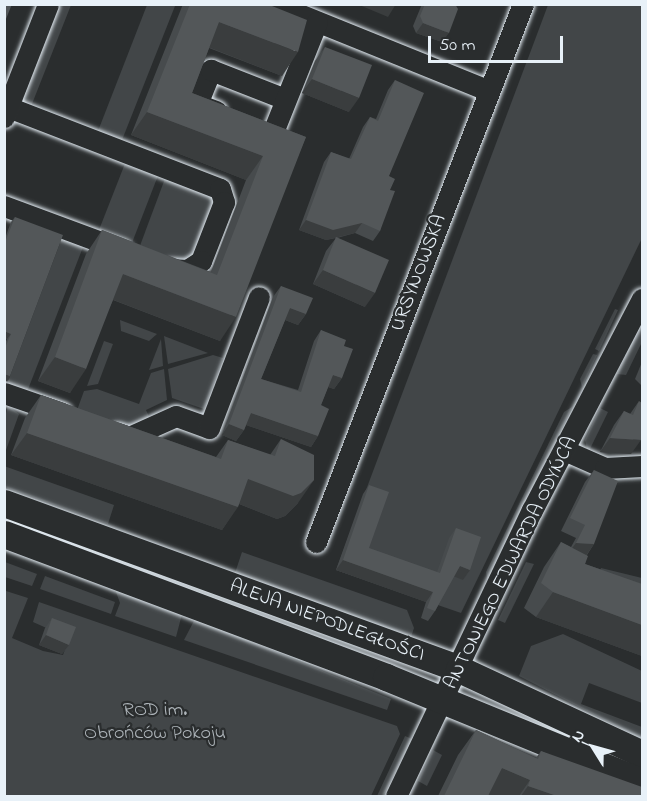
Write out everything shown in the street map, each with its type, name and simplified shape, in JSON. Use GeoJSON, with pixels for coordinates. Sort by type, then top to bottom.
{"type":"FeatureCollection","features":[{"type":"Feature","properties":{"kind":"main road","name":"ALEJA NIEPODLEGŁOŚCI"},"geometry":{"type":"LineString","coordinates":[[4,503],[459,669],[642,754]]}},
{"type":"Feature","properties":{"kind":"main road","name":"ALEJA NIEPODLEGŁOŚCI"},"geometry":{"type":"LineString","coordinates":[[4,534],[443,701],[642,782]]}},
{"type":"Feature","properties":{"kind":"street"},"geometry":{"type":"LineString","coordinates":[[4,206],[182,272],[201,261],[224,198],[220,189],[6,112],[48,4]]}},
{"type":"Feature","properties":{"kind":"street"},"geometry":{"type":"LineString","coordinates":[[274,4],[489,91]]}},
{"type":"Feature","properties":{"kind":"street","name":"URSYNOWSKA"},"geometry":{"type":"LineString","coordinates":[[316,542],[523,4]]}},
{"type":"Feature","properties":{"kind":"street"},"geometry":{"type":"LineString","coordinates":[[273,132],[317,22]]}},
{"type":"Feature","properties":{"kind":"street"},"geometry":{"type":"LineString","coordinates":[[285,99],[211,70],[197,104],[294,141]]}},
{"type":"Feature","properties":{"kind":"street"},"geometry":{"type":"LineString","coordinates":[[99,426],[129,437],[176,416],[209,428],[260,297]]}},
{"type":"Feature","properties":{"kind":"street","name":"ANTONIEGO EDWARDA ODYŃCA"},"geometry":{"type":"LineString","coordinates":[[396,796],[564,450],[642,299]]}},
{"type":"Feature","properties":{"kind":"street"},"geometry":{"type":"LineString","coordinates":[[4,393],[79,419]]}},
{"type":"Feature","properties":{"kind":"street"},"geometry":{"type":"LineString","coordinates":[[564,450],[605,468],[642,466]]}},
{"type":"Feature","properties":{"kind":"green space"},"geometry":{"type":"Polygon","coordinates":[[[56,5],[71,5],[30,109],[19,103],[56,5]]]}},
{"type":"Feature","properties":{"kind":"green space"},"geometry":{"type":"Polygon","coordinates":[[[147,5],[175,6],[122,140],[98,131],[147,5]]]}},
{"type":"Feature","properties":{"kind":"green space"},"geometry":{"type":"Polygon","coordinates":[[[548,5],[642,5],[642,238],[461,613],[336,570],[548,5]]]}},
{"type":"Feature","properties":{"kind":"green space"},"geometry":{"type":"Polygon","coordinates":[[[126,161],[159,173],[130,248],[97,235],[126,161]]]}},
{"type":"Feature","properties":{"kind":"green space"},"geometry":{"type":"Polygon","coordinates":[[[166,176],[216,196],[199,253],[186,264],[138,251],[166,176]]]}},
{"type":"Feature","properties":{"kind":"green space"},"geometry":{"type":"Polygon","coordinates":[[[63,235],[83,247],[27,392],[7,384],[63,235]]]}},
{"type":"Feature","properties":{"kind":"green space"},"geometry":{"type":"Polygon","coordinates":[[[615,309],[618,310],[599,351],[595,349],[615,309]]]}},
{"type":"Feature","properties":{"kind":"green space"},"geometry":{"type":"Polygon","coordinates":[[[120,320],[157,334],[149,341],[121,331],[120,320]]]}},
{"type":"Feature","properties":{"kind":"green space"},"geometry":{"type":"Polygon","coordinates":[[[642,322],[642,342],[626,375],[617,374],[642,322]]]}},
{"type":"Feature","properties":{"kind":"green space"},"geometry":{"type":"Polygon","coordinates":[[[164,336],[208,353],[168,364],[164,336]]]}},
{"type":"Feature","properties":{"kind":"green space"},"geometry":{"type":"Polygon","coordinates":[[[161,339],[163,366],[149,370],[161,339]]]}},
{"type":"Feature","properties":{"kind":"green space"},"geometry":{"type":"Polygon","coordinates":[[[104,341],[113,344],[98,384],[87,386],[104,341]]]}},
{"type":"Feature","properties":{"kind":"green space"},"geometry":{"type":"Polygon","coordinates":[[[593,354],[597,355],[582,387],[580,379],[593,354]]]}},
{"type":"Feature","properties":{"kind":"green space"},"geometry":{"type":"Polygon","coordinates":[[[213,355],[223,358],[204,409],[172,398],[168,369],[213,355]]]}},
{"type":"Feature","properties":{"kind":"green space"},"geometry":{"type":"Polygon","coordinates":[[[164,369],[167,400],[146,410],[151,421],[129,428],[76,413],[84,391],[97,389],[139,404],[151,373],[164,369]]]}},
{"type":"Feature","properties":{"kind":"green space"},"geometry":{"type":"Polygon","coordinates":[[[8,406],[19,414],[5,453],[5,417],[8,406]]]}},
{"type":"Feature","properties":{"kind":"green space"},"geometry":{"type":"Polygon","coordinates":[[[572,407],[488,582],[486,572],[564,412],[572,407]]]}},
{"type":"Feature","properties":{"kind":"green space"},"geometry":{"type":"Polygon","coordinates":[[[600,408],[608,412],[588,453],[585,440],[600,408]]]}},
{"type":"Feature","properties":{"kind":"green space"},"geometry":{"type":"Polygon","coordinates":[[[4,466],[114,505],[108,524],[5,487],[4,466]]]}},
{"type":"Feature","properties":{"kind":"green space"},"geometry":{"type":"Polygon","coordinates":[[[242,552],[407,610],[414,628],[410,640],[235,573],[242,552]]]}},
{"type":"Feature","properties":{"kind":"green space"},"geometry":{"type":"Polygon","coordinates":[[[5,562],[37,574],[32,586],[5,577],[5,562]]]}},
{"type":"Feature","properties":{"kind":"green space"},"geometry":{"type":"Polygon","coordinates":[[[526,562],[534,564],[505,623],[498,620],[526,562]]]}},
{"type":"Feature","properties":{"kind":"green space"},"geometry":{"type":"Polygon","coordinates":[[[601,568],[642,578],[642,604],[595,586],[601,568]]]}},
{"type":"Feature","properties":{"kind":"green space"},"geometry":{"type":"Polygon","coordinates":[[[45,576],[115,602],[111,614],[40,589],[45,576]]]}},
{"type":"Feature","properties":{"kind":"green space"},"geometry":{"type":"Polygon","coordinates":[[[115,589],[182,614],[176,637],[115,616],[120,603],[115,589]]]}},
{"type":"Feature","properties":{"kind":"green space","name":"ROD im. Obrońców Pokoju"},"geometry":{"type":"Polygon","coordinates":[[[6,591],[28,598],[12,638],[43,651],[63,655],[69,638],[33,622],[39,602],[397,726],[400,734],[371,796],[5,796],[6,591]]]}},
{"type":"Feature","properties":{"kind":"green space"},"geometry":{"type":"Polygon","coordinates":[[[195,619],[391,699],[387,710],[184,640],[195,619]]]}},
{"type":"Feature","properties":{"kind":"green space"},"geometry":{"type":"Polygon","coordinates":[[[563,634],[642,671],[642,703],[589,683],[581,704],[642,727],[642,739],[519,676],[531,646],[563,634]]]}},
{"type":"Feature","properties":{"kind":"green space"},"geometry":{"type":"Polygon","coordinates":[[[405,736],[412,739],[383,796],[377,796],[405,736]]]}},
{"type":"Feature","properties":{"kind":"green space"},"geometry":{"type":"Polygon","coordinates":[[[433,750],[442,755],[427,786],[418,781],[433,750]]]}},
{"type":"Feature","properties":{"kind":"building"},"geometry":{"type":"Polygon","coordinates":[[[4,4],[12,4],[4,24],[4,4]]]}},
{"type":"Feature","properties":{"kind":"building"},"geometry":{"type":"Polygon","coordinates":[[[190,4],[267,4],[307,20],[298,52],[219,22],[192,93],[306,137],[236,317],[123,274],[86,369],[55,357],[102,230],[217,275],[263,156],[147,112],[190,4]]]}},
{"type":"Feature","properties":{"kind":"building"},"geometry":{"type":"Polygon","coordinates":[[[425,4],[455,4],[458,9],[449,33],[423,23],[420,16],[425,4]]]}},
{"type":"Feature","properties":{"kind":"building"},"geometry":{"type":"Polygon","coordinates":[[[325,47],[372,65],[359,98],[312,79],[325,47]]]}},
{"type":"Feature","properties":{"kind":"building"},"geometry":{"type":"Polygon","coordinates":[[[395,80],[424,93],[389,176],[395,179],[390,190],[395,191],[380,231],[362,223],[333,230],[306,220],[331,152],[351,159],[370,117],[378,121],[395,80]]]}},
{"type":"Feature","properties":{"kind":"building"},"geometry":{"type":"Polygon","coordinates":[[[15,217],[63,235],[10,376],[4,374],[4,350],[11,334],[4,331],[4,242],[15,217]]]}},
{"type":"Feature","properties":{"kind":"building"},"geometry":{"type":"Polygon","coordinates":[[[336,237],[389,260],[375,293],[323,270],[336,237]]]}},
{"type":"Feature","properties":{"kind":"building"},"geometry":{"type":"Polygon","coordinates":[[[281,286],[313,298],[306,314],[290,308],[261,379],[301,392],[321,330],[346,340],[344,346],[353,349],[342,378],[333,375],[321,405],[329,409],[318,436],[251,413],[244,430],[229,424],[281,286]]]}},
{"type":"Feature","properties":{"kind":"building"},"geometry":{"type":"Polygon","coordinates":[[[41,395],[221,459],[228,440],[275,456],[281,439],[314,455],[314,480],[301,493],[293,496],[248,479],[238,507],[27,433],[41,395]]]}},
{"type":"Feature","properties":{"kind":"building"},"geometry":{"type":"Polygon","coordinates":[[[639,401],[642,403],[641,440],[610,438],[624,411],[633,415],[639,401]]]}},
{"type":"Feature","properties":{"kind":"building"},"geometry":{"type":"Polygon","coordinates":[[[594,470],[618,481],[594,544],[576,543],[585,525],[570,518],[594,470]]]}},
{"type":"Feature","properties":{"kind":"building"},"geometry":{"type":"Polygon","coordinates":[[[369,485],[389,492],[369,548],[440,573],[456,528],[481,537],[470,570],[460,566],[435,611],[427,608],[433,592],[343,560],[369,485]]]}},
{"type":"Feature","properties":{"kind":"building"},"geometry":{"type":"Polygon","coordinates":[[[561,542],[588,556],[585,564],[642,584],[642,625],[553,592],[541,583],[561,542]]]}},
{"type":"Feature","properties":{"kind":"building"},"geometry":{"type":"Polygon","coordinates":[[[52,618],[76,627],[69,645],[46,635],[52,618]]]}},
{"type":"Feature","properties":{"kind":"building"},"geometry":{"type":"Polygon","coordinates":[[[476,730],[538,759],[541,751],[642,787],[642,796],[557,796],[528,786],[530,780],[502,768],[488,796],[444,796],[476,730]]]}}]}
